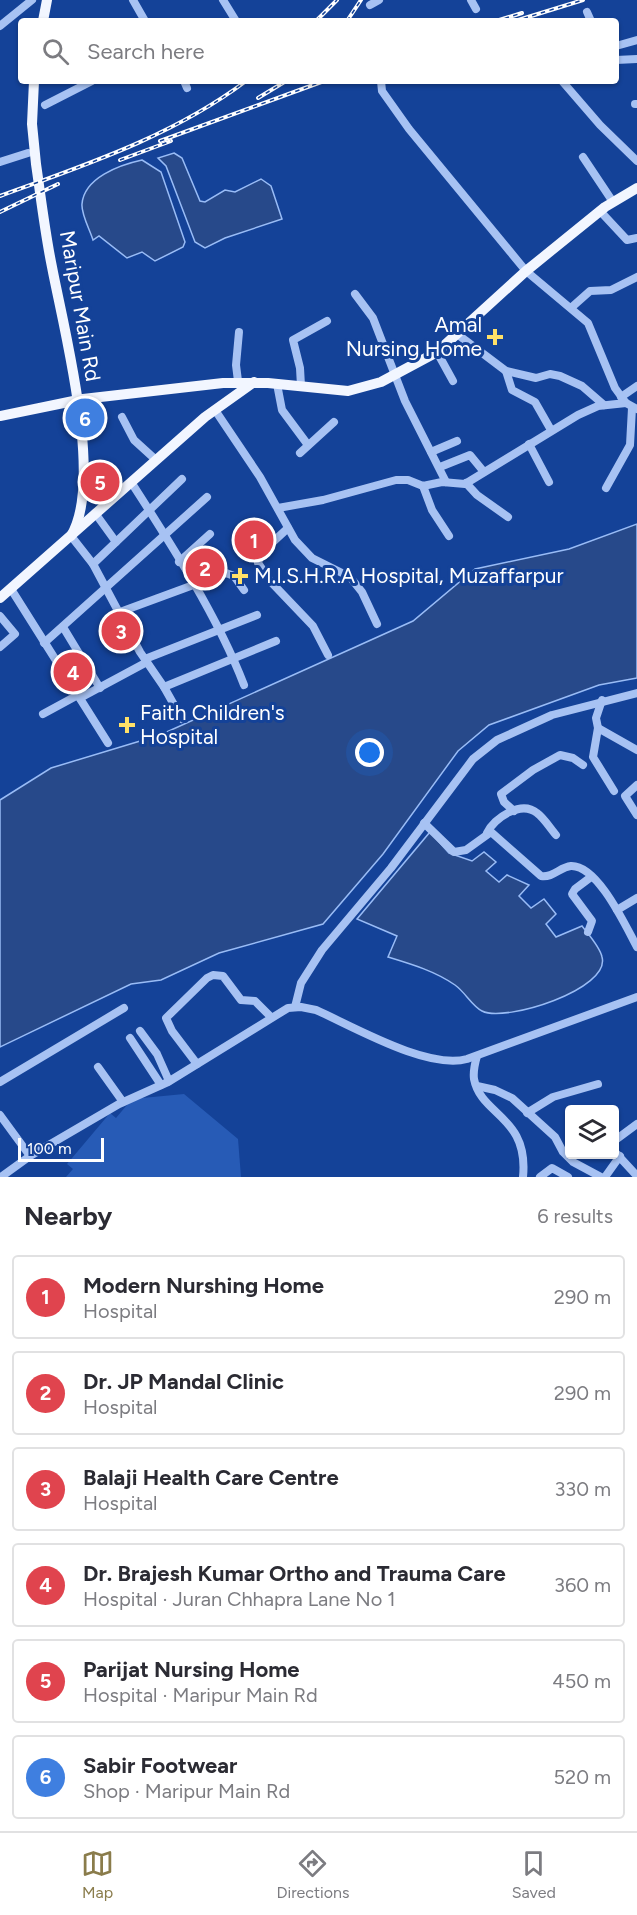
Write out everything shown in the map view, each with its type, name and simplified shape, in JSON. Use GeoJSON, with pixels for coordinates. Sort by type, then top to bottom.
{"type":"FeatureCollection","features":[{"type":"Feature","properties":{"kind":"main road"},"geometry":{"type":"LineString","coordinates":[[40,18],[49,3]]}},
{"type":"Feature","properties":{"kind":"main road"},"geometry":{"type":"LineString","coordinates":[[45,18],[49,3]]}},
{"type":"Feature","properties":{"kind":"main road"},"geometry":{"type":"LineString","coordinates":[[49,3],[50,18]]}},
{"type":"Feature","properties":{"kind":"main road"},"geometry":{"type":"LineString","coordinates":[[28,84],[28,153]]}},
{"type":"Feature","properties":{"kind":"main road","name":"Maripur Main Rd"},"geometry":{"type":"LineString","coordinates":[[34,84],[32,124],[36,164],[77,400],[84,498],[81,518],[71,536]]}},
{"type":"Feature","properties":{"kind":"main road"},"geometry":{"type":"LineString","coordinates":[[39,84],[37,110],[42,151]]}},
{"type":"Feature","properties":{"kind":"main road"},"geometry":{"type":"LineString","coordinates":[[0,416],[77,400],[238,381],[348,391],[396,376],[437,352],[526,271],[613,202],[636,191]]}},
{"type":"Feature","properties":{"kind":"main road"},"geometry":{"type":"LineString","coordinates":[[0,598],[156,460],[215,410],[254,382]]}},
{"type":"Feature","properties":{"kind":"street"},"geometry":{"type":"LineString","coordinates":[[0,26],[32,0]]}},
{"type":"Feature","properties":{"kind":"street"},"geometry":{"type":"LineString","coordinates":[[133,0],[144,18]]}},
{"type":"Feature","properties":{"kind":"street"},"geometry":{"type":"LineString","coordinates":[[223,0],[234,18]]}},
{"type":"Feature","properties":{"kind":"street"},"geometry":{"type":"LineString","coordinates":[[370,5],[379,0]]}},
{"type":"Feature","properties":{"kind":"street"},"geometry":{"type":"LineString","coordinates":[[471,0],[476,9]]}},
{"type":"Feature","properties":{"kind":"street"},"geometry":{"type":"LineString","coordinates":[[587,12],[590,18]]}},
{"type":"Feature","properties":{"kind":"street"},"geometry":{"type":"LineString","coordinates":[[619,45],[637,40]]}},
{"type":"Feature","properties":{"kind":"street"},"geometry":{"type":"LineString","coordinates":[[619,60],[637,59]]}},
{"type":"Feature","properties":{"kind":"street"},"geometry":{"type":"LineString","coordinates":[[45,105],[86,84]]}},
{"type":"Feature","properties":{"kind":"street"},"geometry":{"type":"LineString","coordinates":[[380,84],[409,129],[526,271],[572,307],[594,332],[609,374],[629,404],[634,430],[626,454],[606,488]]}},
{"type":"Feature","properties":{"kind":"street"},"geometry":{"type":"LineString","coordinates":[[565,84],[600,125],[637,161]]}},
{"type":"Feature","properties":{"kind":"street"},"geometry":{"type":"LineString","coordinates":[[0,162],[28,153]]}},
{"type":"Feature","properties":{"kind":"street"},"geometry":{"type":"LineString","coordinates":[[583,157],[613,202]]}},
{"type":"Feature","properties":{"kind":"street"},"geometry":{"type":"LineString","coordinates":[[600,212],[627,240],[637,237]]}},
{"type":"Feature","properties":{"kind":"street"},"geometry":{"type":"LineString","coordinates":[[572,307],[590,291],[611,290],[637,277]]}},
{"type":"Feature","properties":{"kind":"street"},"geometry":{"type":"LineString","coordinates":[[355,294],[373,318],[396,376],[446,482]]}},
{"type":"Feature","properties":{"kind":"street"},"geometry":{"type":"LineString","coordinates":[[301,386],[300,368],[293,340],[327,321]]}},
{"type":"Feature","properties":{"kind":"street"},"geometry":{"type":"LineString","coordinates":[[238,381],[236,365],[239,332]]}},
{"type":"Feature","properties":{"kind":"street"},"geometry":{"type":"LineString","coordinates":[[457,334],[506,371],[536,378],[550,374],[560,376],[582,386],[604,405]]}},
{"type":"Feature","properties":{"kind":"street"},"geometry":{"type":"LineString","coordinates":[[437,352],[453,381]]}},
{"type":"Feature","properties":{"kind":"street"},"geometry":{"type":"LineString","coordinates":[[506,371],[512,390],[535,402],[551,430]]}},
{"type":"Feature","properties":{"kind":"street"},"geometry":{"type":"LineString","coordinates":[[277,384],[282,410],[308,445]]}},
{"type":"Feature","properties":{"kind":"street"},"geometry":{"type":"LineString","coordinates":[[629,404],[637,386]]}},
{"type":"Feature","properties":{"kind":"street"},"geometry":{"type":"LineString","coordinates":[[278,508],[322,500],[396,480],[408,480],[423,486],[446,482],[459,486],[578,415],[604,405],[629,404]]}},
{"type":"Feature","properties":{"kind":"street"},"geometry":{"type":"LineString","coordinates":[[215,410],[278,508],[288,528],[312,558],[350,577],[362,592],[376,624]]}},
{"type":"Feature","properties":{"kind":"street"},"geometry":{"type":"LineString","coordinates":[[122,417],[134,440],[156,460]]}},
{"type":"Feature","properties":{"kind":"street"},"geometry":{"type":"LineString","coordinates":[[300,453],[334,422]]}},
{"type":"Feature","properties":{"kind":"street"},"geometry":{"type":"LineString","coordinates":[[431,452],[457,441]]}},
{"type":"Feature","properties":{"kind":"street"},"geometry":{"type":"LineString","coordinates":[[529,444],[549,482]]}},
{"type":"Feature","properties":{"kind":"street"},"geometry":{"type":"LineString","coordinates":[[440,467],[470,455],[484,472]]}},
{"type":"Feature","properties":{"kind":"street"},"geometry":{"type":"LineString","coordinates":[[93,564],[182,479]]}},
{"type":"Feature","properties":{"kind":"street"},"geometry":{"type":"LineString","coordinates":[[131,482],[234,658],[244,685]]}},
{"type":"Feature","properties":{"kind":"street"},"geometry":{"type":"LineString","coordinates":[[466,483],[477,495],[508,517]]}},
{"type":"Feature","properties":{"kind":"street"},"geometry":{"type":"LineString","coordinates":[[423,486],[432,510],[449,536]]}},
{"type":"Feature","properties":{"kind":"street"},"geometry":{"type":"LineString","coordinates":[[44,643],[207,497]]}},
{"type":"Feature","properties":{"kind":"street"},"geometry":{"type":"LineString","coordinates":[[95,513],[116,542]]}},
{"type":"Feature","properties":{"kind":"street"},"geometry":{"type":"LineString","coordinates":[[288,528],[261,553],[258,563],[271,582],[313,626],[328,655]]}},
{"type":"Feature","properties":{"kind":"street"},"geometry":{"type":"LineString","coordinates":[[179,562],[210,534]]}},
{"type":"Feature","properties":{"kind":"street"},"geometry":{"type":"LineString","coordinates":[[71,536],[93,564],[146,660],[182,719]]}},
{"type":"Feature","properties":{"kind":"street"},"geometry":{"type":"LineString","coordinates":[[120,612],[226,573],[234,576],[244,590]]}},
{"type":"Feature","properties":{"kind":"street"},"geometry":{"type":"LineString","coordinates":[[11,589],[108,742]]}},
{"type":"Feature","properties":{"kind":"street"},"geometry":{"type":"LineString","coordinates":[[42,714],[100,688],[146,660],[257,615]]}},
{"type":"Feature","properties":{"kind":"street"},"geometry":{"type":"LineString","coordinates":[[0,616],[15,634],[0,647]]}},
{"type":"Feature","properties":{"kind":"street"},"geometry":{"type":"LineString","coordinates":[[63,627],[100,688]]}},
{"type":"Feature","properties":{"kind":"street"},"geometry":{"type":"LineString","coordinates":[[164,687],[276,641]]}},
{"type":"Feature","properties":{"kind":"street"},"geometry":{"type":"LineString","coordinates":[[295,1007],[301,983],[322,950],[391,868],[460,772],[485,748],[536,721],[602,700],[637,693]]}},
{"type":"Feature","properties":{"kind":"street"},"geometry":{"type":"LineString","coordinates":[[602,700],[596,717],[598,728],[593,757],[614,791]]}},
{"type":"Feature","properties":{"kind":"street"},"geometry":{"type":"LineString","coordinates":[[598,728],[637,750]]}},
{"type":"Feature","properties":{"kind":"street"},"geometry":{"type":"LineString","coordinates":[[514,811],[504,802],[501,795],[533,770],[560,755],[568,756],[583,765]]}},
{"type":"Feature","properties":{"kind":"street"},"geometry":{"type":"LineString","coordinates":[[637,785],[625,796],[630,808],[637,815]]}},
{"type":"Feature","properties":{"kind":"street"},"geometry":{"type":"LineString","coordinates":[[424,823],[454,852],[466,850],[487,833],[498,819],[514,811],[534,810],[556,835]]}},
{"type":"Feature","properties":{"kind":"street"},"geometry":{"type":"LineString","coordinates":[[487,833],[497,835],[540,876],[548,876],[572,866],[591,877],[604,890],[637,946]]}},
{"type":"Feature","properties":{"kind":"street"},"geometry":{"type":"LineString","coordinates":[[588,932],[592,921],[572,894],[575,888],[591,877]]}},
{"type":"Feature","properties":{"kind":"street"},"geometry":{"type":"LineString","coordinates":[[617,910],[637,898]]}},
{"type":"Feature","properties":{"kind":"street"},"geometry":{"type":"LineString","coordinates":[[197,1064],[172,1031],[166,1018],[207,978],[223,976],[241,1000],[255,1001],[271,1017]]}},
{"type":"Feature","properties":{"kind":"street"},"geometry":{"type":"LineString","coordinates":[[1,1177],[30,1156],[123,1102],[165,1083],[271,1017],[295,1007],[316,1010],[434,1061],[452,1062],[477,1056],[637,997]]}},
{"type":"Feature","properties":{"kind":"street"},"geometry":{"type":"LineString","coordinates":[[0,1082],[124,1008]]}},
{"type":"Feature","properties":{"kind":"street"},"geometry":{"type":"LineString","coordinates":[[140,1031],[157,1054],[165,1083]]}},
{"type":"Feature","properties":{"kind":"street"},"geometry":{"type":"LineString","coordinates":[[130,1038],[165,1083]]}},
{"type":"Feature","properties":{"kind":"street"},"geometry":{"type":"LineString","coordinates":[[477,1056],[474,1076],[477,1086],[515,1131],[522,1153],[523,1177]]}},
{"type":"Feature","properties":{"kind":"street"},"geometry":{"type":"LineString","coordinates":[[98,1067],[123,1102]]}},
{"type":"Feature","properties":{"kind":"street"},"geometry":{"type":"LineString","coordinates":[[527,1113],[553,1097],[598,1084]]}},
{"type":"Feature","properties":{"kind":"street"},"geometry":{"type":"LineString","coordinates":[[477,1086],[506,1094],[555,1137],[563,1152],[573,1162],[603,1177],[614,1159]]}},
{"type":"Feature","properties":{"kind":"street"},"geometry":{"type":"LineString","coordinates":[[0,1115],[30,1156]]}},
{"type":"Feature","properties":{"kind":"street"},"geometry":{"type":"LineString","coordinates":[[619,1138],[637,1124]]}},
{"type":"Feature","properties":{"kind":"street"},"geometry":{"type":"LineString","coordinates":[[619,1156],[637,1176]]}},
{"type":"Feature","properties":{"kind":"street"},"geometry":{"type":"LineString","coordinates":[[540,1177],[552,1168],[568,1177]]}},
{"type":"Feature","properties":{"kind":"shaded area"},"geometry":{"type":"Polygon","coordinates":[[[174,153],[182,158],[200,201],[205,202],[225,190],[235,192],[261,179],[271,186],[282,219],[225,238],[205,248],[195,242],[166,166],[158,158],[174,153]]]}},
{"type":"Feature","properties":{"kind":"shaded area"},"geometry":{"type":"Polygon","coordinates":[[[142,160],[161,172],[185,242],[183,247],[155,261],[142,252],[127,258],[99,236],[93,240],[82,208],[84,195],[96,180],[113,169],[142,160]]]}},
{"type":"Feature","properties":{"kind":"shaded area"},"geometry":{"type":"Polygon","coordinates":[[[637,524],[637,678],[599,685],[489,725],[458,751],[383,854],[323,924],[219,953],[161,980],[131,984],[0,1047],[0,800],[51,768],[160,735],[413,621],[475,569],[569,549],[637,524]]]}},
{"type":"Feature","properties":{"kind":"shaded area"},"geometry":{"type":"Polygon","coordinates":[[[430,832],[449,853],[472,861],[484,852],[496,862],[486,871],[499,882],[507,875],[529,885],[519,896],[531,908],[544,899],[556,914],[546,924],[556,937],[582,926],[594,941],[602,957],[600,969],[590,981],[574,991],[532,1008],[494,1013],[478,1009],[459,988],[447,980],[414,965],[388,957],[397,936],[357,919],[430,832]]]}},
{"type":"Feature","properties":{"kind":"shaded area"},"geometry":{"type":"Polygon","coordinates":[[[184,1094],[238,1139],[241,1177],[66,1177],[73,1169],[67,1164],[110,1113],[116,1118],[132,1099],[184,1094]]]}},
{"type":"Feature","properties":{"kind":"railway"},"geometry":{"type":"LineString","coordinates":[[319,18],[337,0]]}},
{"type":"Feature","properties":{"kind":"railway"},"geometry":{"type":"LineString","coordinates":[[349,18],[361,0]]}},
{"type":"Feature","properties":{"kind":"railway"},"geometry":{"type":"LineString","coordinates":[[525,18],[583,0]]}},
{"type":"Feature","properties":{"kind":"railway"},"geometry":{"type":"LineString","coordinates":[[506,18],[522,13]]}},
{"type":"Feature","properties":{"kind":"railway"},"geometry":{"type":"LineString","coordinates":[[0,196],[128,148],[189,118],[242,84]]}},
{"type":"Feature","properties":{"kind":"railway"},"geometry":{"type":"LineString","coordinates":[[258,98],[281,84]]}},
{"type":"Feature","properties":{"kind":"railway"},"geometry":{"type":"LineString","coordinates":[[160,141],[316,84]]}},
{"type":"Feature","properties":{"kind":"railway"},"geometry":{"type":"LineString","coordinates":[[120,160],[171,141]]}},
{"type":"Feature","properties":{"kind":"railway"},"geometry":{"type":"LineString","coordinates":[[0,212],[58,184]]}},
{"type":"Feature","properties":{"kind":"place","name":"Amal Nursing Home"},"geometry":{"type":"Point","coordinates":[495,337]}},
{"type":"Feature","properties":{"kind":"place","name":"Sabir Footwear"},"geometry":{"type":"Point","coordinates":[85,418]}},
{"type":"Feature","properties":{"kind":"place","name":"Parijat Nursing Home"},"geometry":{"type":"Point","coordinates":[100,482]}},
{"type":"Feature","properties":{"kind":"place","name":"Modern Nurshing Home"},"geometry":{"type":"Point","coordinates":[254,540]}},
{"type":"Feature","properties":{"kind":"place","name":"Dr. JP Mandal Clinic"},"geometry":{"type":"Point","coordinates":[205,568]}},
{"type":"Feature","properties":{"kind":"place","name":"M.I.S.H.R.A Hospital, Muzaffarpur"},"geometry":{"type":"Point","coordinates":[240,576]}},
{"type":"Feature","properties":{"kind":"place","name":"Balaji Health Care Centre"},"geometry":{"type":"Point","coordinates":[121,631]}},
{"type":"Feature","properties":{"kind":"place","name":"Dr. Brajesh Kumar Ortho and Trauma Care"},"geometry":{"type":"Point","coordinates":[73,672]}},
{"type":"Feature","properties":{"kind":"place","name":"Faith Children's Hospital"},"geometry":{"type":"Point","coordinates":[127,725]}}]}
